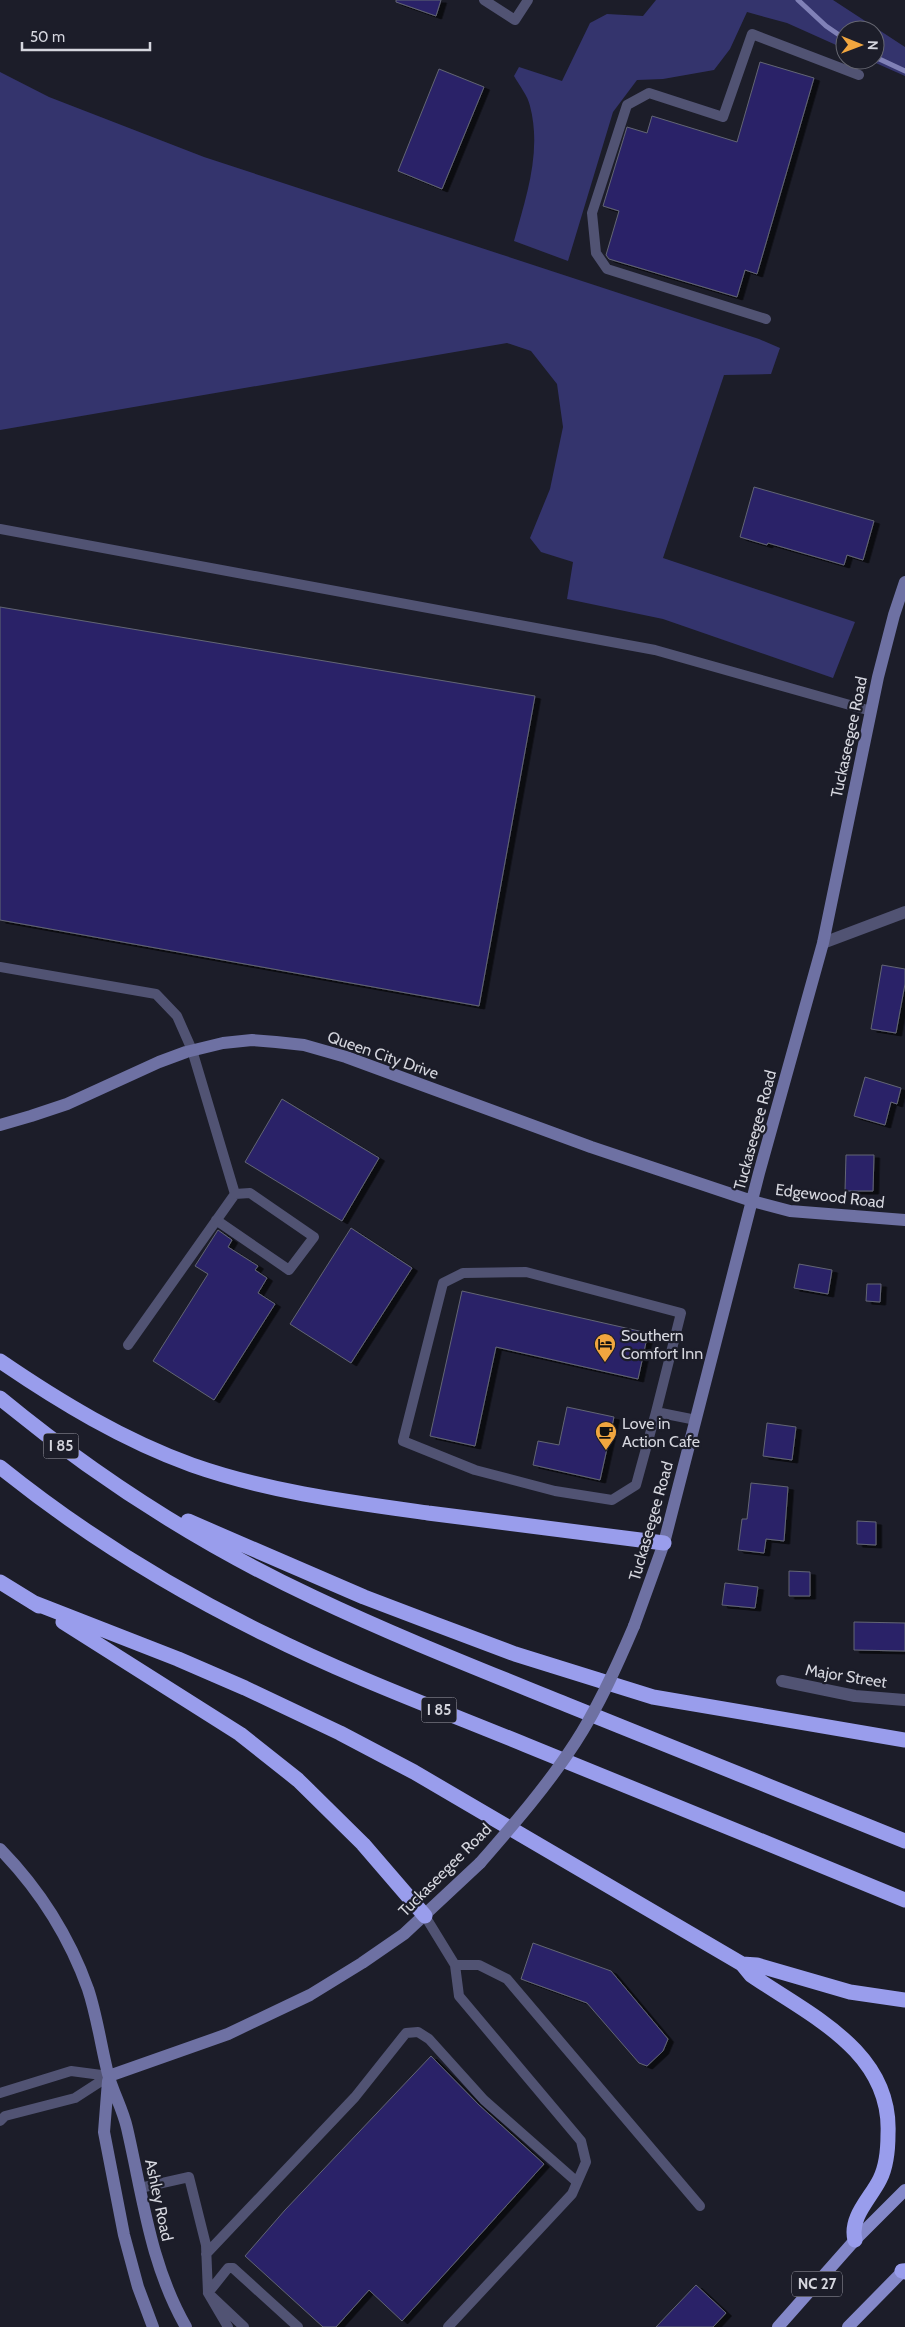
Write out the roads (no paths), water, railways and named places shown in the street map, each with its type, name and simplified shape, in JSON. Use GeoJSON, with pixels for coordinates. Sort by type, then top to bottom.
{"type":"FeatureCollection","features":[{"type":"Feature","properties":{"kind":"highway"},"geometry":{"type":"LineString","coordinates":[[0,1361],[109,1429],[148,1448],[237,1479],[292,1493],[368,1505],[664,1543]]}},
{"type":"Feature","properties":{"kind":"highway","name":"I 85"},"geometry":{"type":"LineString","coordinates":[[0,1398],[76,1458],[123,1490],[238,1559],[329,1604],[508,1680],[905,1841]]}},
{"type":"Feature","properties":{"kind":"highway","name":"I 85"},"geometry":{"type":"LineString","coordinates":[[0,1467],[81,1528],[116,1551],[190,1594],[267,1635],[435,1708],[905,1900]]}},
{"type":"Feature","properties":{"kind":"highway"},"geometry":{"type":"LineString","coordinates":[[123,1490],[177,1516],[364,1597],[515,1654],[653,1697],[905,1740]]}},
{"type":"Feature","properties":{"kind":"highway"},"geometry":{"type":"LineString","coordinates":[[0,1582],[256,1745],[298,1780],[341,1820],[424,1916]]}},
{"type":"Feature","properties":{"kind":"highway"},"geometry":{"type":"LineString","coordinates":[[32,1602],[178,1659],[340,1733],[439,1787],[742,1964],[751,1975],[853,2046],[866,2061],[880,2088],[888,2118],[887,2157],[876,2187],[857,2216],[854,2231],[856,2240]]}},
{"type":"Feature","properties":{"kind":"highway"},"geometry":{"type":"LineString","coordinates":[[742,1964],[758,1965],[850,1992],[905,2000]]}},
{"type":"Feature","properties":{"kind":"main road","name":"NC 27"},"geometry":{"type":"LineString","coordinates":[[778,2327],[856,2240],[905,2190]]}},
{"type":"Feature","properties":{"kind":"main road"},"geometry":{"type":"LineString","coordinates":[[848,2327],[904,2270]]}},
{"type":"Feature","properties":{"kind":"street","name":"Tuckaseegee Road"},"geometry":{"type":"LineString","coordinates":[[109,2076],[228,2034],[283,2009],[362,1963],[404,1934],[480,1863],[532,1803],[575,1743],[605,1690],[634,1626],[664,1543],[752,1201],[823,943],[871,711],[894,615],[905,582]]}},
{"type":"Feature","properties":{"kind":"street"},"geometry":{"type":"LineString","coordinates":[[823,943],[905,912]]}},
{"type":"Feature","properties":{"kind":"street","name":"Queen City Drive"},"geometry":{"type":"LineString","coordinates":[[0,1124],[67,1104],[158,1062],[192,1050],[223,1043],[252,1040],[294,1044],[346,1057],[591,1147],[752,1201]]}},
{"type":"Feature","properties":{"kind":"street","name":"Edgewood Road"},"geometry":{"type":"LineString","coordinates":[[752,1201],[790,1211],[905,1220]]}},
{"type":"Feature","properties":{"kind":"street","name":"Major Street"},"geometry":{"type":"LineString","coordinates":[[782,1681],[855,1696],[905,1700]]}},
{"type":"Feature","properties":{"kind":"street","name":"Ashley Road"},"geometry":{"type":"LineString","coordinates":[[0,1849],[33,1886],[72,1950],[88,1991],[109,2076],[126,2125],[161,2275],[186,2327]]}},
{"type":"Feature","properties":{"kind":"street","name":"Ashley Road"},"geometry":{"type":"LineString","coordinates":[[109,2076],[104,2132],[124,2235],[138,2287],[153,2327]]}},
{"type":"Feature","properties":{"kind":"lane"},"geometry":{"type":"LineString","coordinates":[[484,0],[515,20],[528,0]]}},
{"type":"Feature","properties":{"kind":"lane"},"geometry":{"type":"LineString","coordinates":[[766,319],[607,269],[596,253],[592,213],[627,105],[649,93],[723,117],[752,34],[859,75]]}},
{"type":"Feature","properties":{"kind":"lane"},"geometry":{"type":"LineString","coordinates":[[0,530],[655,650],[871,711]]}},
{"type":"Feature","properties":{"kind":"lane"},"geometry":{"type":"LineString","coordinates":[[0,967],[156,994],[177,1016],[192,1050],[235,1194]]}},
{"type":"Feature","properties":{"kind":"lane"},"geometry":{"type":"LineString","coordinates":[[216,1220],[289,1270],[314,1237],[250,1193],[235,1194]]}},
{"type":"Feature","properties":{"kind":"lane"},"geometry":{"type":"LineString","coordinates":[[128,1345],[235,1194]]}},
{"type":"Feature","properties":{"kind":"lane"},"geometry":{"type":"LineString","coordinates":[[526,1272],[680,1313],[656,1412],[636,1485],[612,1500],[554,1491],[475,1470],[403,1441],[443,1283],[463,1273],[526,1272]]}},
{"type":"Feature","properties":{"kind":"lane"},"geometry":{"type":"LineString","coordinates":[[656,1412],[696,1420]]}},
{"type":"Feature","properties":{"kind":"lane"},"geometry":{"type":"LineString","coordinates":[[424,1916],[455,1965],[459,1996],[580,2141],[586,2162],[572,2194],[448,2327]]}},
{"type":"Feature","properties":{"kind":"lane"},"geometry":{"type":"LineString","coordinates":[[455,1965],[479,1965],[507,1979],[700,2206]]}},
{"type":"Feature","properties":{"kind":"lane"},"geometry":{"type":"LineString","coordinates":[[206,2254],[355,2097],[406,2033],[418,2032],[429,2039],[484,2100],[577,2182]]}},
{"type":"Feature","properties":{"kind":"lane"},"geometry":{"type":"LineString","coordinates":[[0,2093],[71,2071],[109,2076]]}},
{"type":"Feature","properties":{"kind":"lane"},"geometry":{"type":"LineString","coordinates":[[0,2121],[5,2116],[75,2098],[109,2076]]}},
{"type":"Feature","properties":{"kind":"lane"},"geometry":{"type":"LineString","coordinates":[[140,2188],[190,2177],[206,2254],[208,2293],[228,2327]]}},
{"type":"Feature","properties":{"kind":"lane"},"geometry":{"type":"LineString","coordinates":[[208,2293],[228,2268],[233,2268],[298,2327]]}},
{"type":"Feature","properties":{"kind":"lane"},"geometry":{"type":"LineString","coordinates":[[208,2293],[244,2327]]}},
{"type":"Feature","properties":{"kind":"waterway"},"geometry":{"type":"LineString","coordinates":[[798,0],[835,32]]}},
{"type":"Feature","properties":{"kind":"waterway"},"geometry":{"type":"LineString","coordinates":[[885,62],[905,71]]}},
{"type":"Feature","properties":{"kind":"place","name":"Southern Comfort Inn"},"geometry":{"type":"Point","coordinates":[605,1363]}},
{"type":"Feature","properties":{"kind":"place","name":"Love in Action Cafe"},"geometry":{"type":"Point","coordinates":[606,1451]}}]}
